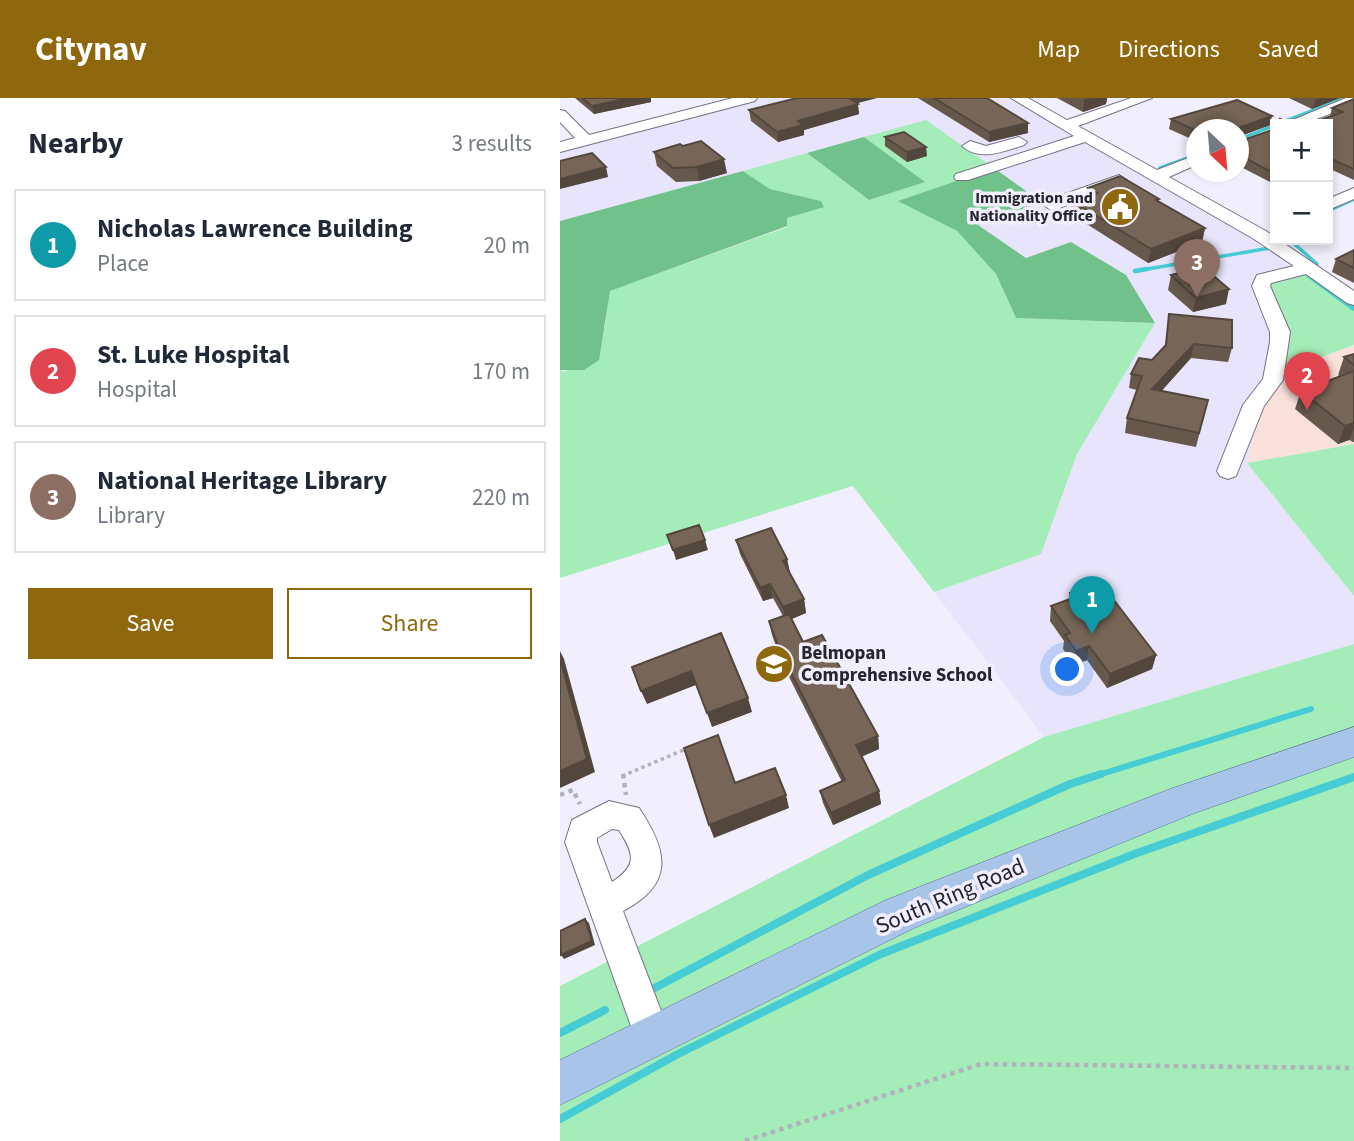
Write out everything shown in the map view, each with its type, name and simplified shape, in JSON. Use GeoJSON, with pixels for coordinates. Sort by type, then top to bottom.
{"type":"FeatureCollection","features":[{"type":"Feature","properties":{"kind":"main road","name":"South Ring Road"},"geometry":{"type":"LineString","coordinates":[[560,1083],[900,914],[1183,801],[1354,742]]}},
{"type":"Feature","properties":{"kind":"street"},"geometry":{"type":"LineString","coordinates":[[560,147],[708,103],[750,98]]}},
{"type":"Feature","properties":{"kind":"street"},"geometry":{"type":"LineString","coordinates":[[1063,124],[1145,98]]}},
{"type":"Feature","properties":{"kind":"street"},"geometry":{"type":"LineString","coordinates":[[1303,119],[1354,100]]}},
{"type":"Feature","properties":{"kind":"street"},"geometry":{"type":"LineString","coordinates":[[1008,101],[1063,124],[1152,173],[1268,231],[1309,268],[1354,299]]}},
{"type":"Feature","properties":{"kind":"street"},"geometry":{"type":"LineString","coordinates":[[560,114],[586,141]]}},
{"type":"Feature","properties":{"kind":"street"},"geometry":{"type":"LineString","coordinates":[[962,177],[1087,137]]}},
{"type":"Feature","properties":{"kind":"street"},"geometry":{"type":"LineString","coordinates":[[970,146],[994,150],[1031,138]]}},
{"type":"Feature","properties":{"kind":"street"},"geometry":{"type":"LineString","coordinates":[[1051,205],[1186,163]]}},
{"type":"Feature","properties":{"kind":"street"},"geometry":{"type":"LineString","coordinates":[[1333,203],[1354,193]]}},
{"type":"Feature","properties":{"kind":"street"},"geometry":{"type":"LineString","coordinates":[[1228,471],[1254,405],[1273,380],[1280,342],[1280,332],[1261,286],[1263,279],[1309,268]]}},
{"type":"Feature","properties":{"kind":"street"},"geometry":{"type":"LineString","coordinates":[[603,904],[653,1037]]}},
{"type":"Feature","properties":{"kind":"path"},"geometry":{"type":"LineString","coordinates":[[617,798],[628,794],[622,775],[694,746]]}},
{"type":"Feature","properties":{"kind":"path"},"geometry":{"type":"LineString","coordinates":[[560,795],[573,790],[582,807]]}},
{"type":"Feature","properties":{"kind":"path"},"geometry":{"type":"LineString","coordinates":[[745,1141],[981,1064],[1354,1068]]}},
{"type":"Feature","properties":{"kind":"shaded area"},"geometry":{"type":"Polygon","coordinates":[[[744,98],[1018,98],[1309,268],[1278,335],[1247,463],[1354,596],[1354,644],[1044,737],[934,592],[1041,554],[1077,454],[1155,323],[1027,258],[977,225],[1042,203],[926,121],[560,221],[560,144],[744,98]]]}},
{"type":"Feature","properties":{"kind":"shaded area"},"geometry":{"type":"Polygon","coordinates":[[[1354,345],[1354,444],[1247,463],[1269,376],[1354,345]]]}},
{"type":"Feature","properties":{"kind":"green space"},"geometry":{"type":"Polygon","coordinates":[[[926,120],[994,168],[899,201],[957,231],[996,274],[1016,318],[1155,323],[1077,454],[1041,554],[934,592],[853,486],[560,578],[560,370],[565,372],[605,327],[609,291],[787,227],[786,218],[821,201],[770,189],[743,171],[807,153],[869,200],[924,182],[864,137],[926,120]]]}},
{"type":"Feature","properties":{"kind":"green space"},"geometry":{"type":"Polygon","coordinates":[[[864,137],[925,182],[869,200],[807,153],[864,137]]]}},
{"type":"Feature","properties":{"kind":"green space"},"geometry":{"type":"Polygon","coordinates":[[[994,168],[1043,203],[978,225],[1026,258],[1071,242],[1126,275],[1155,323],[1016,318],[996,274],[957,231],[898,201],[994,168]]]}},
{"type":"Feature","properties":{"kind":"green space"},"geometry":{"type":"Polygon","coordinates":[[[743,171],[770,189],[821,201],[824,207],[787,218],[787,226],[610,291],[599,360],[584,370],[560,370],[560,221],[743,171]]]}},
{"type":"Feature","properties":{"kind":"green space"},"geometry":{"type":"Polygon","coordinates":[[[1309,268],[1354,299],[1354,345],[1269,376],[1278,335],[1269,281],[1309,268]]]}},
{"type":"Feature","properties":{"kind":"green space"},"geometry":{"type":"Polygon","coordinates":[[[1354,444],[1354,596],[1247,463],[1354,444]]]}},
{"type":"Feature","properties":{"kind":"green space"},"geometry":{"type":"Polygon","coordinates":[[[1354,644],[1354,1141],[560,1141],[560,986],[1044,737],[1354,644]]]}},
{"type":"Feature","properties":{"kind":"building"},"geometry":{"type":"Polygon","coordinates":[[[582,98],[629,98],[592,106],[582,98]]]}},
{"type":"Feature","properties":{"kind":"building"},"geometry":{"type":"Polygon","coordinates":[[[797,98],[849,98],[858,104],[798,121],[803,125],[777,132],[749,110],[797,98]]]}},
{"type":"Feature","properties":{"kind":"building"},"geometry":{"type":"Polygon","coordinates":[[[934,98],[987,98],[1028,123],[989,132],[934,98]]]}},
{"type":"Feature","properties":{"kind":"building"},"geometry":{"type":"Polygon","coordinates":[[[1354,99],[1354,169],[1333,160],[1333,119],[1323,119],[1343,112],[1332,108],[1354,99]]]}},
{"type":"Feature","properties":{"kind":"building"},"geometry":{"type":"Polygon","coordinates":[[[1237,100],[1272,116],[1249,124],[1249,119],[1186,119],[1186,126],[1171,119],[1237,100]]]}},
{"type":"Feature","properties":{"kind":"building"},"geometry":{"type":"Polygon","coordinates":[[[1270,131],[1270,171],[1249,160],[1249,138],[1270,131]]]}},
{"type":"Feature","properties":{"kind":"building"},"geometry":{"type":"Polygon","coordinates":[[[904,132],[926,147],[907,152],[885,137],[904,132]]]}},
{"type":"Feature","properties":{"kind":"building"},"geometry":{"type":"Polygon","coordinates":[[[701,141],[724,159],[697,167],[673,168],[654,152],[680,144],[683,146],[701,141]]]}},
{"type":"Feature","properties":{"kind":"building"},"geometry":{"type":"Polygon","coordinates":[[[592,153],[606,167],[560,179],[560,161],[592,153]]]}},
{"type":"Feature","properties":{"kind":"building"},"geometry":{"type":"Polygon","coordinates":[[[1120,176],[1205,228],[1151,249],[1072,201],[1097,193],[1088,188],[1120,176]]]}},
{"type":"Feature","properties":{"kind":"building"},"geometry":{"type":"Polygon","coordinates":[[[1354,250],[1354,268],[1336,259],[1354,250]]]}},
{"type":"Feature","properties":{"kind":"building"},"geometry":{"type":"Polygon","coordinates":[[[1203,267],[1229,289],[1196,298],[1171,275],[1203,267]]]}},
{"type":"Feature","properties":{"kind":"building"},"geometry":{"type":"Polygon","coordinates":[[[1169,314],[1232,320],[1232,348],[1194,344],[1152,389],[1208,400],[1199,433],[1127,418],[1142,376],[1131,374],[1139,358],[1152,360],[1166,345],[1169,314]]]}},
{"type":"Feature","properties":{"kind":"building"},"geometry":{"type":"Polygon","coordinates":[[[1354,354],[1354,365],[1344,357],[1354,354]]]}},
{"type":"Feature","properties":{"kind":"building"},"geometry":{"type":"Polygon","coordinates":[[[1354,371],[1354,423],[1345,426],[1301,391],[1354,371]]]}},
{"type":"Feature","properties":{"kind":"building"},"geometry":{"type":"Polygon","coordinates":[[[699,525],[705,540],[673,550],[667,535],[699,525]]]}},
{"type":"Feature","properties":{"kind":"building"},"geometry":{"type":"Polygon","coordinates":[[[771,528],[787,559],[783,561],[804,599],[783,607],[770,584],[760,588],[736,540],[771,528]]]}},
{"type":"Feature","properties":{"kind":"building"},"geometry":{"type":"Polygon","coordinates":[[[1086,587],[1092,595],[1106,590],[1156,655],[1110,674],[1089,646],[1076,651],[1065,635],[1070,633],[1051,606],[1073,598],[1070,593],[1086,587]]]}},
{"type":"Feature","properties":{"kind":"building"},"geometry":{"type":"Polygon","coordinates":[[[789,614],[803,642],[822,635],[878,736],[856,745],[879,791],[831,813],[820,791],[845,780],[780,651],[769,621],[789,614]]]}},
{"type":"Feature","properties":{"kind":"building"},"geometry":{"type":"Polygon","coordinates":[[[721,633],[748,698],[707,713],[691,671],[641,691],[632,667],[721,633]]]}},
{"type":"Feature","properties":{"kind":"building"},"geometry":{"type":"Polygon","coordinates":[[[560,658],[587,759],[560,771],[560,658]]]}},
{"type":"Feature","properties":{"kind":"building"},"geometry":{"type":"Polygon","coordinates":[[[718,735],[735,783],[775,768],[786,795],[709,825],[684,748],[718,735]]]}},
{"type":"Feature","properties":{"kind":"building"},"geometry":{"type":"Polygon","coordinates":[[[585,919],[592,941],[561,955],[560,931],[585,919]]]}},
{"type":"Feature","properties":{"kind":"waterway"},"geometry":{"type":"LineString","coordinates":[[1291,119],[1345,98]]}},
{"type":"Feature","properties":{"kind":"waterway"},"geometry":{"type":"LineString","coordinates":[[1249,136],[1270,127]]}},
{"type":"Feature","properties":{"kind":"waterway"},"geometry":{"type":"LineString","coordinates":[[1160,168],[1186,159]]}},
{"type":"Feature","properties":{"kind":"waterway"},"geometry":{"type":"LineString","coordinates":[[1333,209],[1354,199]]}},
{"type":"Feature","properties":{"kind":"waterway"},"geometry":{"type":"LineString","coordinates":[[1296,245],[1317,264]]}},
{"type":"Feature","properties":{"kind":"waterway"},"geometry":{"type":"LineString","coordinates":[[1136,271],[1270,248],[1274,251]]}},
{"type":"Feature","properties":{"kind":"waterway"},"geometry":{"type":"LineString","coordinates":[[1135,271],[1147,269]]}},
{"type":"Feature","properties":{"kind":"waterway"},"geometry":{"type":"LineString","coordinates":[[1309,276],[1354,309]]}},
{"type":"Feature","properties":{"kind":"waterway"},"geometry":{"type":"LineString","coordinates":[[1095,776],[1311,709]]}},
{"type":"Feature","properties":{"kind":"waterway"},"geometry":{"type":"LineString","coordinates":[[649,991],[868,875],[1070,784],[1101,774]]}},
{"type":"Feature","properties":{"kind":"waterway"},"geometry":{"type":"LineString","coordinates":[[560,1119],[678,1054],[881,954],[1137,853],[1354,777]]}},
{"type":"Feature","properties":{"kind":"waterway"},"geometry":{"type":"LineString","coordinates":[[560,1033],[605,1010]]}},
{"type":"Feature","properties":{"kind":"place","name":"Immigration and Nationality Office"},"geometry":{"type":"Point","coordinates":[1120,207]}},
{"type":"Feature","properties":{"kind":"place","name":"National Heritage Library"},"geometry":{"type":"Point","coordinates":[1197,297]}},
{"type":"Feature","properties":{"kind":"place","name":"St. Luke Hospital"},"geometry":{"type":"Point","coordinates":[1307,410]}},
{"type":"Feature","properties":{"kind":"place","name":"Nicholas Lawrence Building"},"geometry":{"type":"Point","coordinates":[1092,634]}},
{"type":"Feature","properties":{"kind":"place","name":"Belmopan Comprehensive School"},"geometry":{"type":"Point","coordinates":[774,664]}}]}
